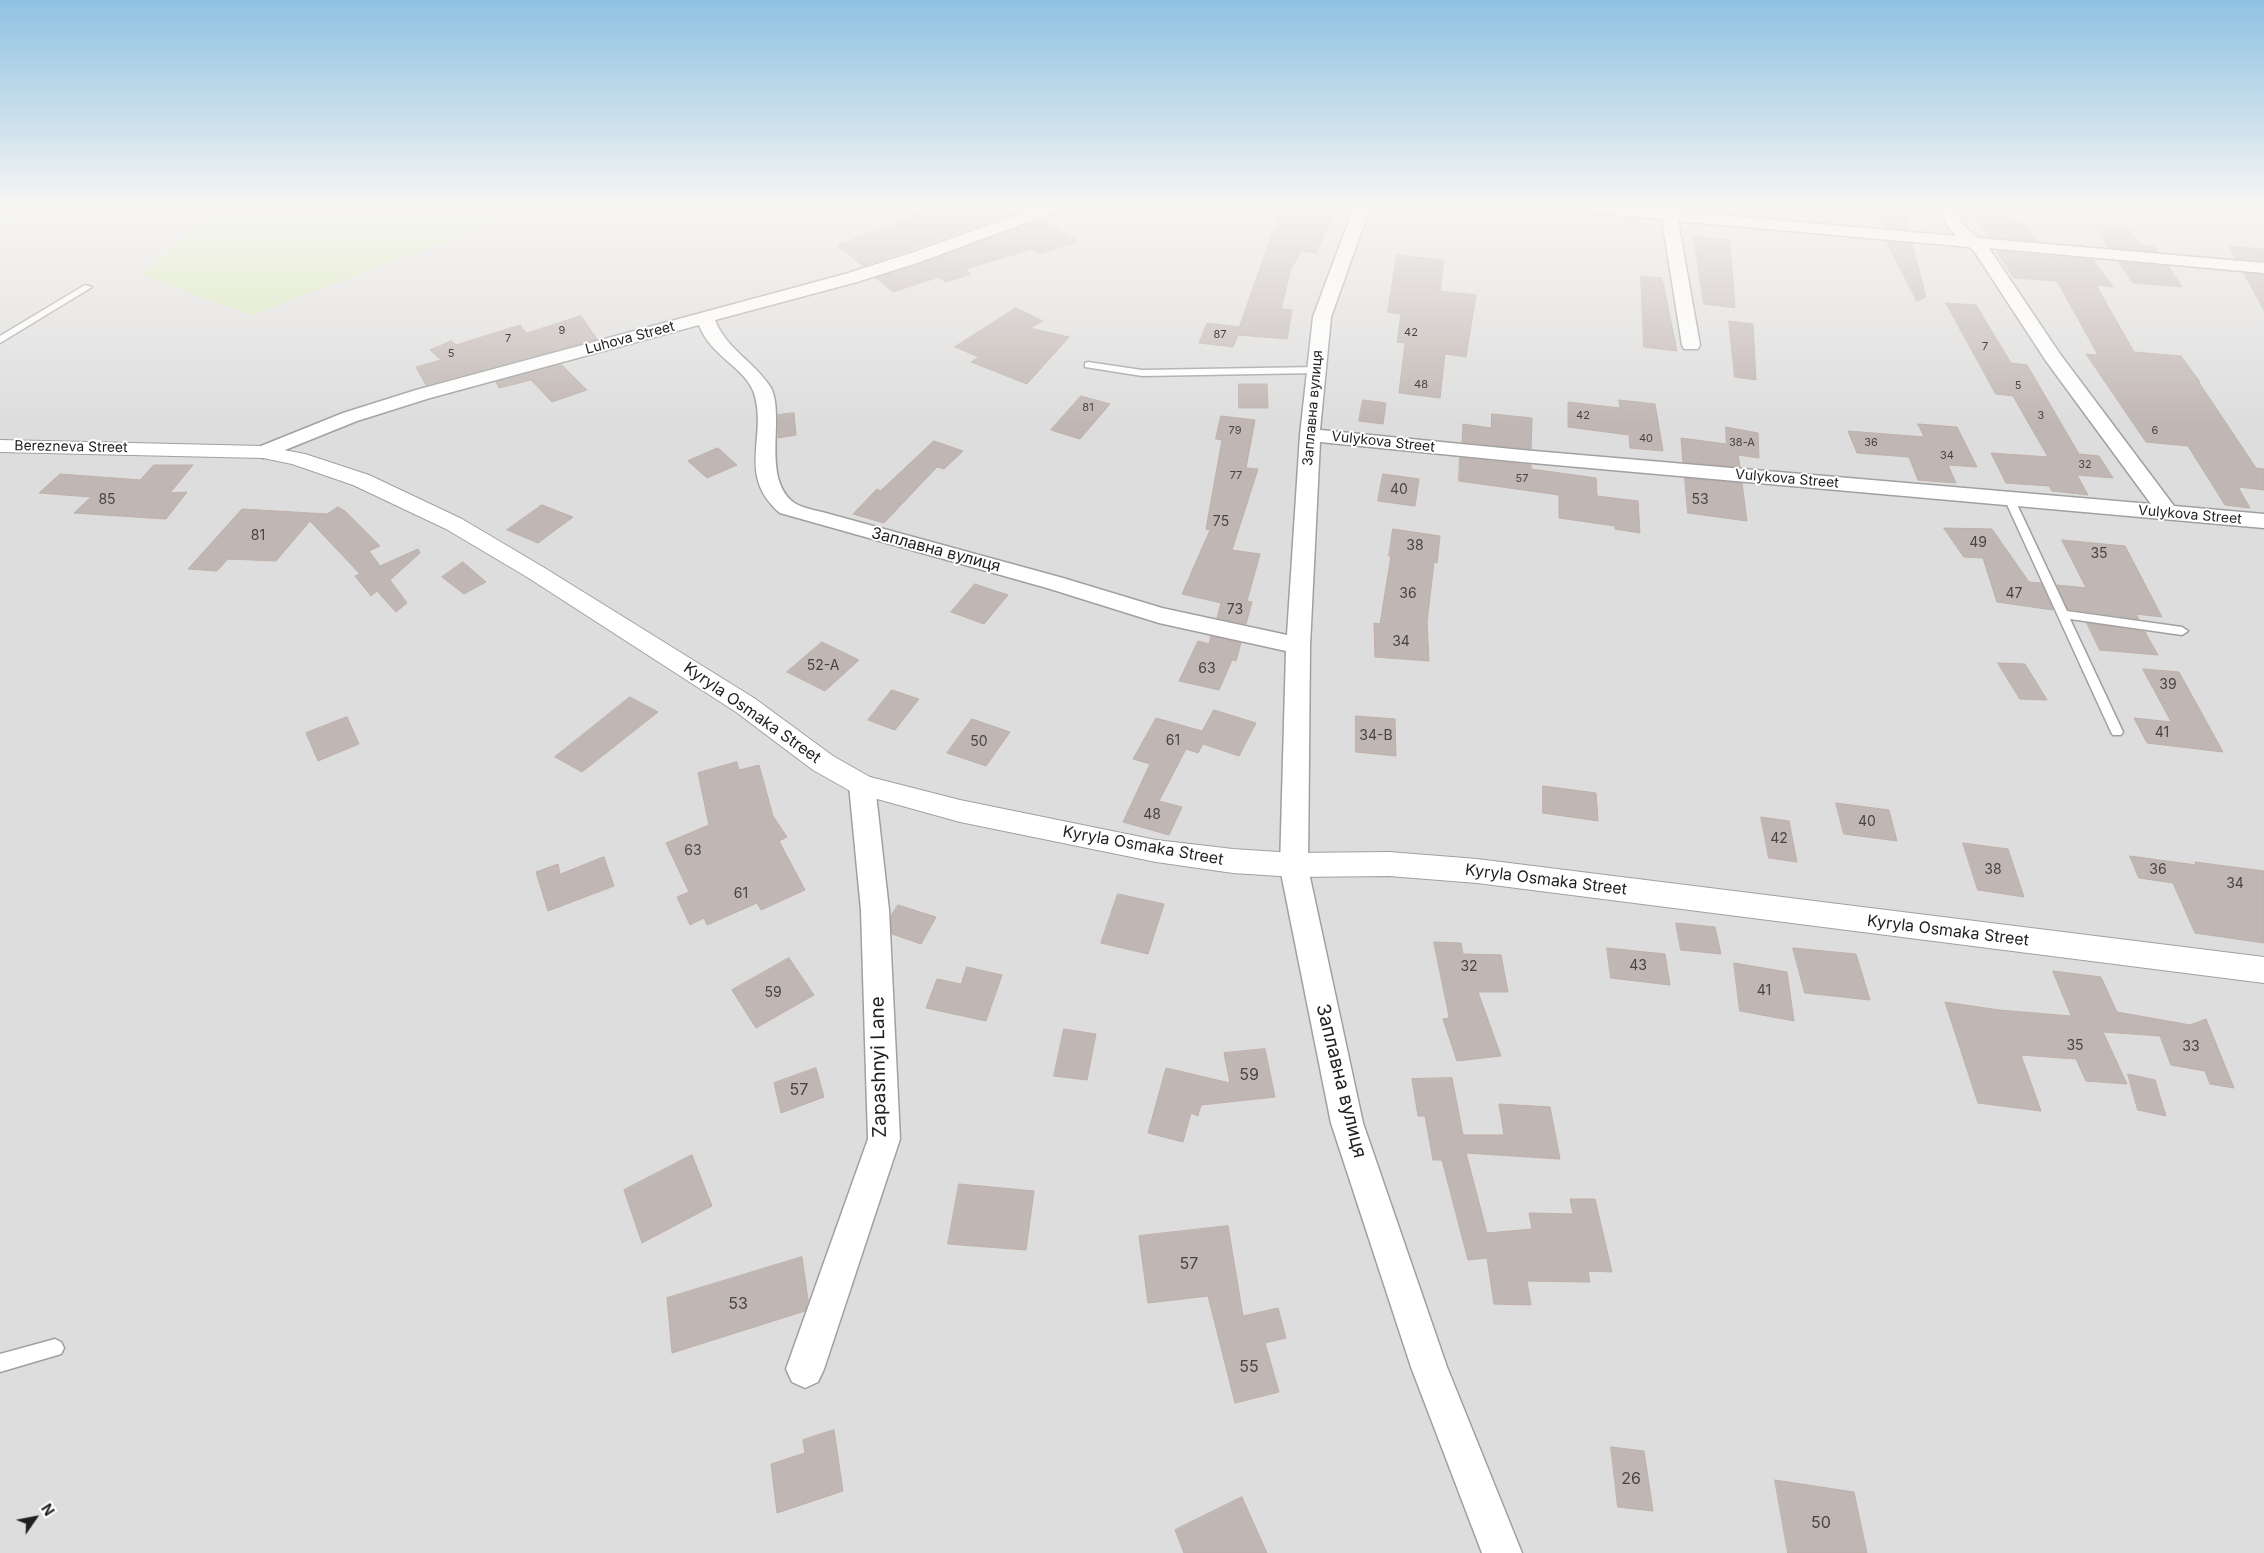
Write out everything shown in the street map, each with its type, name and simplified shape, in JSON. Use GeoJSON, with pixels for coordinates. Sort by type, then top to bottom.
{"type":"FeatureCollection","features":[{"type":"Feature","properties":{"kind":"street","name":"Luhova Street"},"geometry":{"type":"LineString","coordinates":[[263,452],[350,417],[423,394],[842,279]]}},
{"type":"Feature","properties":{"kind":"street","name":"Заплавна вулиця"},"geometry":{"type":"LineString","coordinates":[[1336,279],[1322,317],[1310,435],[1298,646],[1294,865],[1347,1123],[1429,1367],[1502,1553]]}},
{"type":"Feature","properties":{"kind":"street"},"geometry":{"type":"LineString","coordinates":[[1680,279],[1691,345]]}},
{"type":"Feature","properties":{"kind":"street"},"geometry":{"type":"LineString","coordinates":[[2001,279],[2053,357],[2167,512]]}},
{"type":"Feature","properties":{"kind":"street","name":"Заплавна вулиця"},"geometry":{"type":"LineString","coordinates":[[706,317],[709,330],[717,345],[752,375],[763,390],[766,407],[767,474],[771,490],[788,508],[1055,583],[1159,615],[1298,646]]}},
{"type":"Feature","properties":{"kind":"street","name":"Vulykova Street"},"geometry":{"type":"LineString","coordinates":[[1310,435],[1522,456],[2264,521]]}},
{"type":"Feature","properties":{"kind":"street","name":"Berezneva Street"},"geometry":{"type":"LineString","coordinates":[[0,446],[142,448]]}},
{"type":"Feature","properties":{"kind":"street","name":"Kyryla Osmaka Street"},"geometry":{"type":"LineString","coordinates":[[142,448],[263,452],[297,459],[361,480],[454,524],[535,572],[746,705],[823,763],[862,784],[960,811],[1156,851],[1232,862],[1294,865],[1389,864],[1478,870],[2264,970]]}},
{"type":"Feature","properties":{"kind":"street","name":"Zapashnyi Lane"},"geometry":{"type":"LineString","coordinates":[[805,1369],[884,1139],[875,910],[862,784]]}},
{"type":"Feature","properties":{"kind":"lane"},"geometry":{"type":"LineString","coordinates":[[0,340],[88,287]]}},
{"type":"Feature","properties":{"kind":"lane"},"geometry":{"type":"LineString","coordinates":[[1088,365],[1142,373],[1317,370]]}},
{"type":"Feature","properties":{"kind":"lane"},"geometry":{"type":"LineString","coordinates":[[2009,498],[2117,732]]}},
{"type":"Feature","properties":{"kind":"lane"},"geometry":{"type":"LineString","coordinates":[[2064,614],[2182,631]]}},
{"type":"Feature","properties":{"kind":"lane"},"geometry":{"type":"LineString","coordinates":[[0,1363],[55,1348]]}},
{"type":"Feature","properties":{"kind":"shaded area"},"geometry":{"type":"Polygon","coordinates":[[[0,279],[2264,279],[2264,1553],[0,1553],[0,279]]]}},
{"type":"Feature","properties":{"kind":"green space"},"geometry":{"type":"Polygon","coordinates":[[[153,279],[345,279],[251,315],[153,279]]]}},
{"type":"Feature","properties":{"kind":"building"},"geometry":{"type":"Polygon","coordinates":[[[878,279],[931,279],[893,292],[878,279]]]}},
{"type":"Feature","properties":{"kind":"building"},"geometry":{"type":"Polygon","coordinates":[[[1256,279],[1288,279],[1281,309],[1292,310],[1287,339],[1238,335],[1233,347],[1199,343],[1207,323],[1239,327],[1256,279]]]}},
{"type":"Feature","properties":{"kind":"building"},"geometry":{"type":"Polygon","coordinates":[[[1393,279],[1441,279],[1440,291],[1476,295],[1466,357],[1445,354],[1440,398],[1399,393],[1405,343],[1397,342],[1401,314],[1388,312],[1393,279]]]}},
{"type":"Feature","properties":{"kind":"building"},"geometry":{"type":"Polygon","coordinates":[[[1641,279],[1662,279],[1677,351],[1644,347],[1641,279]]]}},
{"type":"Feature","properties":{"kind":"building"},"geometry":{"type":"Polygon","coordinates":[[[1700,279],[1733,279],[1735,308],[1704,304],[1700,279]]]}},
{"type":"Feature","properties":{"kind":"building"},"geometry":{"type":"Polygon","coordinates":[[[1906,279],[1921,279],[1926,297],[1917,301],[1906,279]]]}},
{"type":"Feature","properties":{"kind":"building"},"geometry":{"type":"Polygon","coordinates":[[[2035,279],[2107,279],[2113,287],[2096,285],[2134,352],[2181,356],[2256,468],[2264,469],[2264,490],[2238,487],[2250,508],[2225,505],[2188,446],[2146,442],[2086,354],[2098,355],[2057,281],[2035,279]]]}},
{"type":"Feature","properties":{"kind":"building"},"geometry":{"type":"Polygon","coordinates":[[[2131,279],[2177,279],[2182,287],[2133,283],[2131,279]]]}},
{"type":"Feature","properties":{"kind":"building"},"geometry":{"type":"Polygon","coordinates":[[[2247,279],[2264,279],[2264,310],[2247,279]]]}},
{"type":"Feature","properties":{"kind":"building"},"geometry":{"type":"Polygon","coordinates":[[[1946,303],[1976,305],[2011,363],[2027,365],[2079,454],[2099,456],[2113,478],[2077,475],[2088,495],[2052,491],[2049,486],[2006,483],[1991,453],[2048,457],[2013,396],[1996,394],[1946,303]]]}},
{"type":"Feature","properties":{"kind":"building"},"geometry":{"type":"Polygon","coordinates":[[[1016,308],[1043,321],[1030,328],[1069,337],[1027,384],[971,362],[979,357],[955,347],[1016,308]]]}},
{"type":"Feature","properties":{"kind":"building"},"geometry":{"type":"Polygon","coordinates":[[[581,316],[597,339],[426,385],[416,367],[441,360],[430,350],[451,341],[456,345],[520,325],[526,333],[581,316]]]}},
{"type":"Feature","properties":{"kind":"building"},"geometry":{"type":"Polygon","coordinates":[[[1729,321],[1753,324],[1756,380],[1735,377],[1729,321]]]}},
{"type":"Feature","properties":{"kind":"building"},"geometry":{"type":"Polygon","coordinates":[[[561,364],[587,390],[552,402],[531,380],[499,388],[496,382],[561,364]]]}},
{"type":"Feature","properties":{"kind":"building"},"geometry":{"type":"Polygon","coordinates":[[[1239,384],[1267,384],[1268,408],[1239,408],[1239,384]]]}},
{"type":"Feature","properties":{"kind":"building"},"geometry":{"type":"Polygon","coordinates":[[[1081,396],[1110,404],[1080,439],[1051,430],[1081,396]]]}},
{"type":"Feature","properties":{"kind":"building"},"geometry":{"type":"Polygon","coordinates":[[[1363,400],[1386,403],[1383,424],[1359,421],[1363,400]]]}},
{"type":"Feature","properties":{"kind":"building"},"geometry":{"type":"Polygon","coordinates":[[[1619,400],[1655,404],[1663,451],[1630,448],[1629,435],[1568,427],[1568,402],[1620,408],[1619,400]]]}},
{"type":"Feature","properties":{"kind":"building"},"geometry":{"type":"Polygon","coordinates":[[[794,413],[796,435],[778,438],[778,415],[794,413]]]}},
{"type":"Feature","properties":{"kind":"building"},"geometry":{"type":"Polygon","coordinates":[[[1492,414],[1532,418],[1531,449],[1462,442],[1463,424],[1491,428],[1492,414]]]}},
{"type":"Feature","properties":{"kind":"building"},"geometry":{"type":"Polygon","coordinates":[[[1221,416],[1255,420],[1246,468],[1258,469],[1232,550],[1260,554],[1247,601],[1252,602],[1246,624],[1217,618],[1221,603],[1182,594],[1210,530],[1206,529],[1222,440],[1216,439],[1221,416]]]}},
{"type":"Feature","properties":{"kind":"building"},"geometry":{"type":"Polygon","coordinates":[[[1918,424],[1957,427],[1977,467],[1948,465],[1956,483],[1918,480],[1909,457],[1857,453],[1848,431],[1924,437],[1918,424]]]}},
{"type":"Feature","properties":{"kind":"building"},"geometry":{"type":"Polygon","coordinates":[[[1726,427],[1758,433],[1759,458],[1738,455],[1740,467],[1683,462],[1681,438],[1726,444],[1726,427]]]}},
{"type":"Feature","properties":{"kind":"building"},"geometry":{"type":"Polygon","coordinates":[[[934,441],[963,451],[944,469],[937,467],[884,523],[853,514],[877,489],[880,491],[934,441]]]}},
{"type":"Feature","properties":{"kind":"building"},"geometry":{"type":"Polygon","coordinates":[[[718,448],[737,465],[707,478],[688,461],[718,448]]]}},
{"type":"Feature","properties":{"kind":"building"},"geometry":{"type":"Polygon","coordinates":[[[1460,458],[1531,465],[1531,469],[1596,478],[1597,496],[1638,501],[1640,533],[1615,529],[1615,526],[1559,518],[1559,495],[1459,481],[1460,458]]]}},
{"type":"Feature","properties":{"kind":"building"},"geometry":{"type":"Polygon","coordinates":[[[154,465],[193,465],[170,493],[187,492],[166,519],[74,513],[91,497],[39,493],[60,474],[140,480],[154,465]]]}},
{"type":"Feature","properties":{"kind":"building"},"geometry":{"type":"Polygon","coordinates":[[[1383,474],[1419,479],[1415,506],[1378,501],[1383,474]]]}},
{"type":"Feature","properties":{"kind":"building"},"geometry":{"type":"Polygon","coordinates":[[[1685,478],[1742,483],[1747,521],[1688,513],[1685,478]]]}},
{"type":"Feature","properties":{"kind":"building"},"geometry":{"type":"Polygon","coordinates":[[[542,505],[573,517],[538,543],[507,530],[542,505]]]}},
{"type":"Feature","properties":{"kind":"building"},"geometry":{"type":"Polygon","coordinates":[[[338,507],[345,511],[380,546],[369,551],[380,566],[418,549],[420,553],[390,580],[407,603],[396,612],[377,591],[371,596],[355,576],[360,574],[310,521],[276,561],[228,559],[217,571],[188,569],[242,509],[327,514],[338,507]]]}},
{"type":"Feature","properties":{"kind":"building"},"geometry":{"type":"Polygon","coordinates":[[[1944,528],[1992,529],[2029,582],[2041,583],[2053,610],[1997,602],[1983,558],[1964,557],[1944,528]]]}},
{"type":"Feature","properties":{"kind":"building"},"geometry":{"type":"Polygon","coordinates":[[[1393,529],[1440,536],[1437,563],[1434,562],[1427,622],[1429,661],[1375,657],[1374,623],[1380,624],[1391,556],[1389,556],[1393,529]]]}},
{"type":"Feature","properties":{"kind":"building"},"geometry":{"type":"Polygon","coordinates":[[[2062,540],[2125,546],[2162,617],[2136,614],[2139,619],[2068,609],[2057,585],[2086,588],[2062,540]]]}},
{"type":"Feature","properties":{"kind":"building"},"geometry":{"type":"Polygon","coordinates":[[[463,562],[486,582],[464,594],[442,577],[463,562]]]}},
{"type":"Feature","properties":{"kind":"building"},"geometry":{"type":"Polygon","coordinates":[[[975,584],[1008,595],[984,624],[951,612],[975,584]]]}},
{"type":"Feature","properties":{"kind":"building"},"geometry":{"type":"Polygon","coordinates":[[[2087,623],[2145,632],[2158,655],[2100,650],[2087,623]]]}},
{"type":"Feature","properties":{"kind":"building"},"geometry":{"type":"Polygon","coordinates":[[[1211,636],[1241,643],[1236,661],[1232,660],[1219,690],[1179,681],[1198,641],[1209,644],[1211,636]]]}},
{"type":"Feature","properties":{"kind":"building"},"geometry":{"type":"Polygon","coordinates":[[[822,642],[859,660],[825,691],[787,672],[822,642]]]}},
{"type":"Feature","properties":{"kind":"building"},"geometry":{"type":"Polygon","coordinates":[[[1998,663],[2025,664],[2047,700],[2020,699],[1998,663]]]}},
{"type":"Feature","properties":{"kind":"building"},"geometry":{"type":"Polygon","coordinates":[[[2143,669],[2179,672],[2223,752],[2147,743],[2134,718],[2171,722],[2143,669]]]}},
{"type":"Feature","properties":{"kind":"building"},"geometry":{"type":"Polygon","coordinates":[[[892,690],[919,699],[895,730],[868,720],[892,690]]]}},
{"type":"Feature","properties":{"kind":"building"},"geometry":{"type":"Polygon","coordinates":[[[630,697],[658,712],[582,772],[555,757],[630,697]]]}},
{"type":"Feature","properties":{"kind":"building"},"geometry":{"type":"Polygon","coordinates":[[[1214,710],[1256,723],[1239,756],[1203,744],[1198,753],[1186,749],[1159,801],[1182,807],[1169,835],[1123,822],[1150,764],[1133,759],[1156,718],[1202,731],[1214,710]]]}},
{"type":"Feature","properties":{"kind":"building"},"geometry":{"type":"Polygon","coordinates":[[[1356,716],[1395,719],[1396,756],[1356,752],[1356,716]]]}},
{"type":"Feature","properties":{"kind":"building"},"geometry":{"type":"Polygon","coordinates":[[[347,717],[359,744],[318,761],[306,733],[347,717]]]}},
{"type":"Feature","properties":{"kind":"building"},"geometry":{"type":"Polygon","coordinates":[[[972,719],[1010,732],[986,766],[947,753],[972,719]]]}},
{"type":"Feature","properties":{"kind":"building"},"geometry":{"type":"Polygon","coordinates":[[[737,762],[739,770],[759,765],[773,816],[787,837],[779,841],[805,890],[761,910],[757,903],[707,925],[704,918],[690,925],[677,897],[689,892],[666,843],[709,825],[698,773],[737,762]]]}},
{"type":"Feature","properties":{"kind":"building"},"geometry":{"type":"Polygon","coordinates":[[[1543,786],[1596,793],[1598,821],[1543,813],[1543,786]]]}},
{"type":"Feature","properties":{"kind":"building"},"geometry":{"type":"Polygon","coordinates":[[[1836,803],[1889,810],[1897,841],[1844,834],[1836,803]]]}},
{"type":"Feature","properties":{"kind":"building"},"geometry":{"type":"Polygon","coordinates":[[[1761,817],[1789,821],[1797,862],[1769,858],[1761,817]]]}},
{"type":"Feature","properties":{"kind":"building"},"geometry":{"type":"Polygon","coordinates":[[[1963,843],[2008,849],[2024,897],[1978,890],[1963,843]]]}},
{"type":"Feature","properties":{"kind":"building"},"geometry":{"type":"Polygon","coordinates":[[[2130,856],[2196,865],[2195,862],[2264,871],[2264,943],[2195,933],[2173,883],[2139,878],[2130,856]]]}},
{"type":"Feature","properties":{"kind":"building"},"geometry":{"type":"Polygon","coordinates":[[[604,857],[614,886],[548,911],[536,872],[558,864],[560,874],[604,857]]]}},
{"type":"Feature","properties":{"kind":"building"},"geometry":{"type":"Polygon","coordinates":[[[1118,894],[1164,904],[1148,954],[1101,943],[1118,894]]]}},
{"type":"Feature","properties":{"kind":"building"},"geometry":{"type":"Polygon","coordinates":[[[898,905],[936,917],[921,944],[892,934],[891,916],[898,905]]]}},
{"type":"Feature","properties":{"kind":"building"},"geometry":{"type":"Polygon","coordinates":[[[1676,923],[1715,927],[1721,954],[1681,950],[1676,923]]]}},
{"type":"Feature","properties":{"kind":"building"},"geometry":{"type":"Polygon","coordinates":[[[1434,942],[1461,943],[1463,954],[1501,955],[1508,992],[1478,992],[1501,1056],[1457,1061],[1443,1019],[1449,1018],[1434,942]]]}},
{"type":"Feature","properties":{"kind":"building"},"geometry":{"type":"Polygon","coordinates":[[[1607,948],[1665,954],[1670,985],[1611,978],[1607,948]]]}},
{"type":"Feature","properties":{"kind":"building"},"geometry":{"type":"Polygon","coordinates":[[[1793,948],[1856,954],[1870,1000],[1805,993],[1793,948]]]}},
{"type":"Feature","properties":{"kind":"building"},"geometry":{"type":"Polygon","coordinates":[[[789,958],[814,995],[756,1028],[732,990],[789,958]]]}},
{"type":"Feature","properties":{"kind":"building"},"geometry":{"type":"Polygon","coordinates":[[[1734,963],[1787,972],[1794,1021],[1740,1011],[1734,963]]]}},
{"type":"Feature","properties":{"kind":"building"},"geometry":{"type":"Polygon","coordinates":[[[967,967],[1002,975],[986,1021],[926,1008],[937,979],[961,984],[967,967]]]}},
{"type":"Feature","properties":{"kind":"building"},"geometry":{"type":"Polygon","coordinates":[[[2053,971],[2101,977],[2117,1012],[2190,1025],[2206,1019],[2234,1088],[2210,1084],[2205,1071],[2171,1065],[2160,1036],[2103,1032],[2127,1084],[2086,1081],[2076,1059],[2021,1055],[2041,1111],[1978,1103],[1945,1002],[1999,1010],[2071,1016],[2053,971]]]}},
{"type":"Feature","properties":{"kind":"building"},"geometry":{"type":"Polygon","coordinates":[[[1064,1029],[1096,1034],[1087,1080],[1054,1076],[1064,1029]]]}},
{"type":"Feature","properties":{"kind":"building"},"geometry":{"type":"Polygon","coordinates":[[[1265,1049],[1275,1097],[1201,1105],[1198,1116],[1191,1113],[1183,1142],[1148,1133],[1166,1068],[1230,1083],[1224,1053],[1265,1049]]]}},
{"type":"Feature","properties":{"kind":"building"},"geometry":{"type":"Polygon","coordinates":[[[816,1068],[824,1097],[781,1113],[774,1083],[816,1068]]]}},
{"type":"Feature","properties":{"kind":"building"},"geometry":{"type":"Polygon","coordinates":[[[2128,1074],[2155,1080],[2166,1116],[2138,1110],[2128,1074]]]}},
{"type":"Feature","properties":{"kind":"building"},"geometry":{"type":"Polygon","coordinates":[[[1452,1078],[1463,1135],[1504,1135],[1499,1104],[1550,1107],[1560,1159],[1466,1153],[1487,1233],[1532,1229],[1529,1213],[1573,1214],[1570,1199],[1595,1199],[1612,1272],[1588,1271],[1590,1282],[1527,1281],[1531,1305],[1494,1304],[1487,1258],[1468,1260],[1442,1160],[1433,1160],[1425,1116],[1418,1116],[1412,1079],[1452,1078]]]}},
{"type":"Feature","properties":{"kind":"building"},"geometry":{"type":"Polygon","coordinates":[[[692,1155],[712,1206],[642,1243],[624,1190],[692,1155]]]}},
{"type":"Feature","properties":{"kind":"building"},"geometry":{"type":"Polygon","coordinates":[[[959,1184],[1034,1191],[1026,1250],[948,1244],[959,1184]]]}},
{"type":"Feature","properties":{"kind":"building"},"geometry":{"type":"Polygon","coordinates":[[[1228,1226],[1243,1316],[1278,1308],[1286,1338],[1265,1343],[1279,1392],[1235,1403],[1208,1296],[1148,1303],[1139,1236],[1228,1226]]]}},
{"type":"Feature","properties":{"kind":"building"},"geometry":{"type":"Polygon","coordinates":[[[802,1257],[808,1300],[805,1311],[672,1353],[667,1298],[802,1257]]]}},
{"type":"Feature","properties":{"kind":"building"},"geometry":{"type":"Polygon","coordinates":[[[834,1430],[843,1491],[777,1513],[771,1464],[805,1453],[803,1440],[834,1430]]]}},
{"type":"Feature","properties":{"kind":"building"},"geometry":{"type":"Polygon","coordinates":[[[1611,1447],[1644,1451],[1653,1511],[1618,1507],[1611,1447]]]}},
{"type":"Feature","properties":{"kind":"building"},"geometry":{"type":"Polygon","coordinates":[[[1775,1480],[1854,1492],[1867,1553],[1788,1553],[1775,1480]]]}},
{"type":"Feature","properties":{"kind":"building"},"geometry":{"type":"Polygon","coordinates":[[[1242,1497],[1267,1553],[1184,1553],[1175,1530],[1242,1497]]]}}]}
